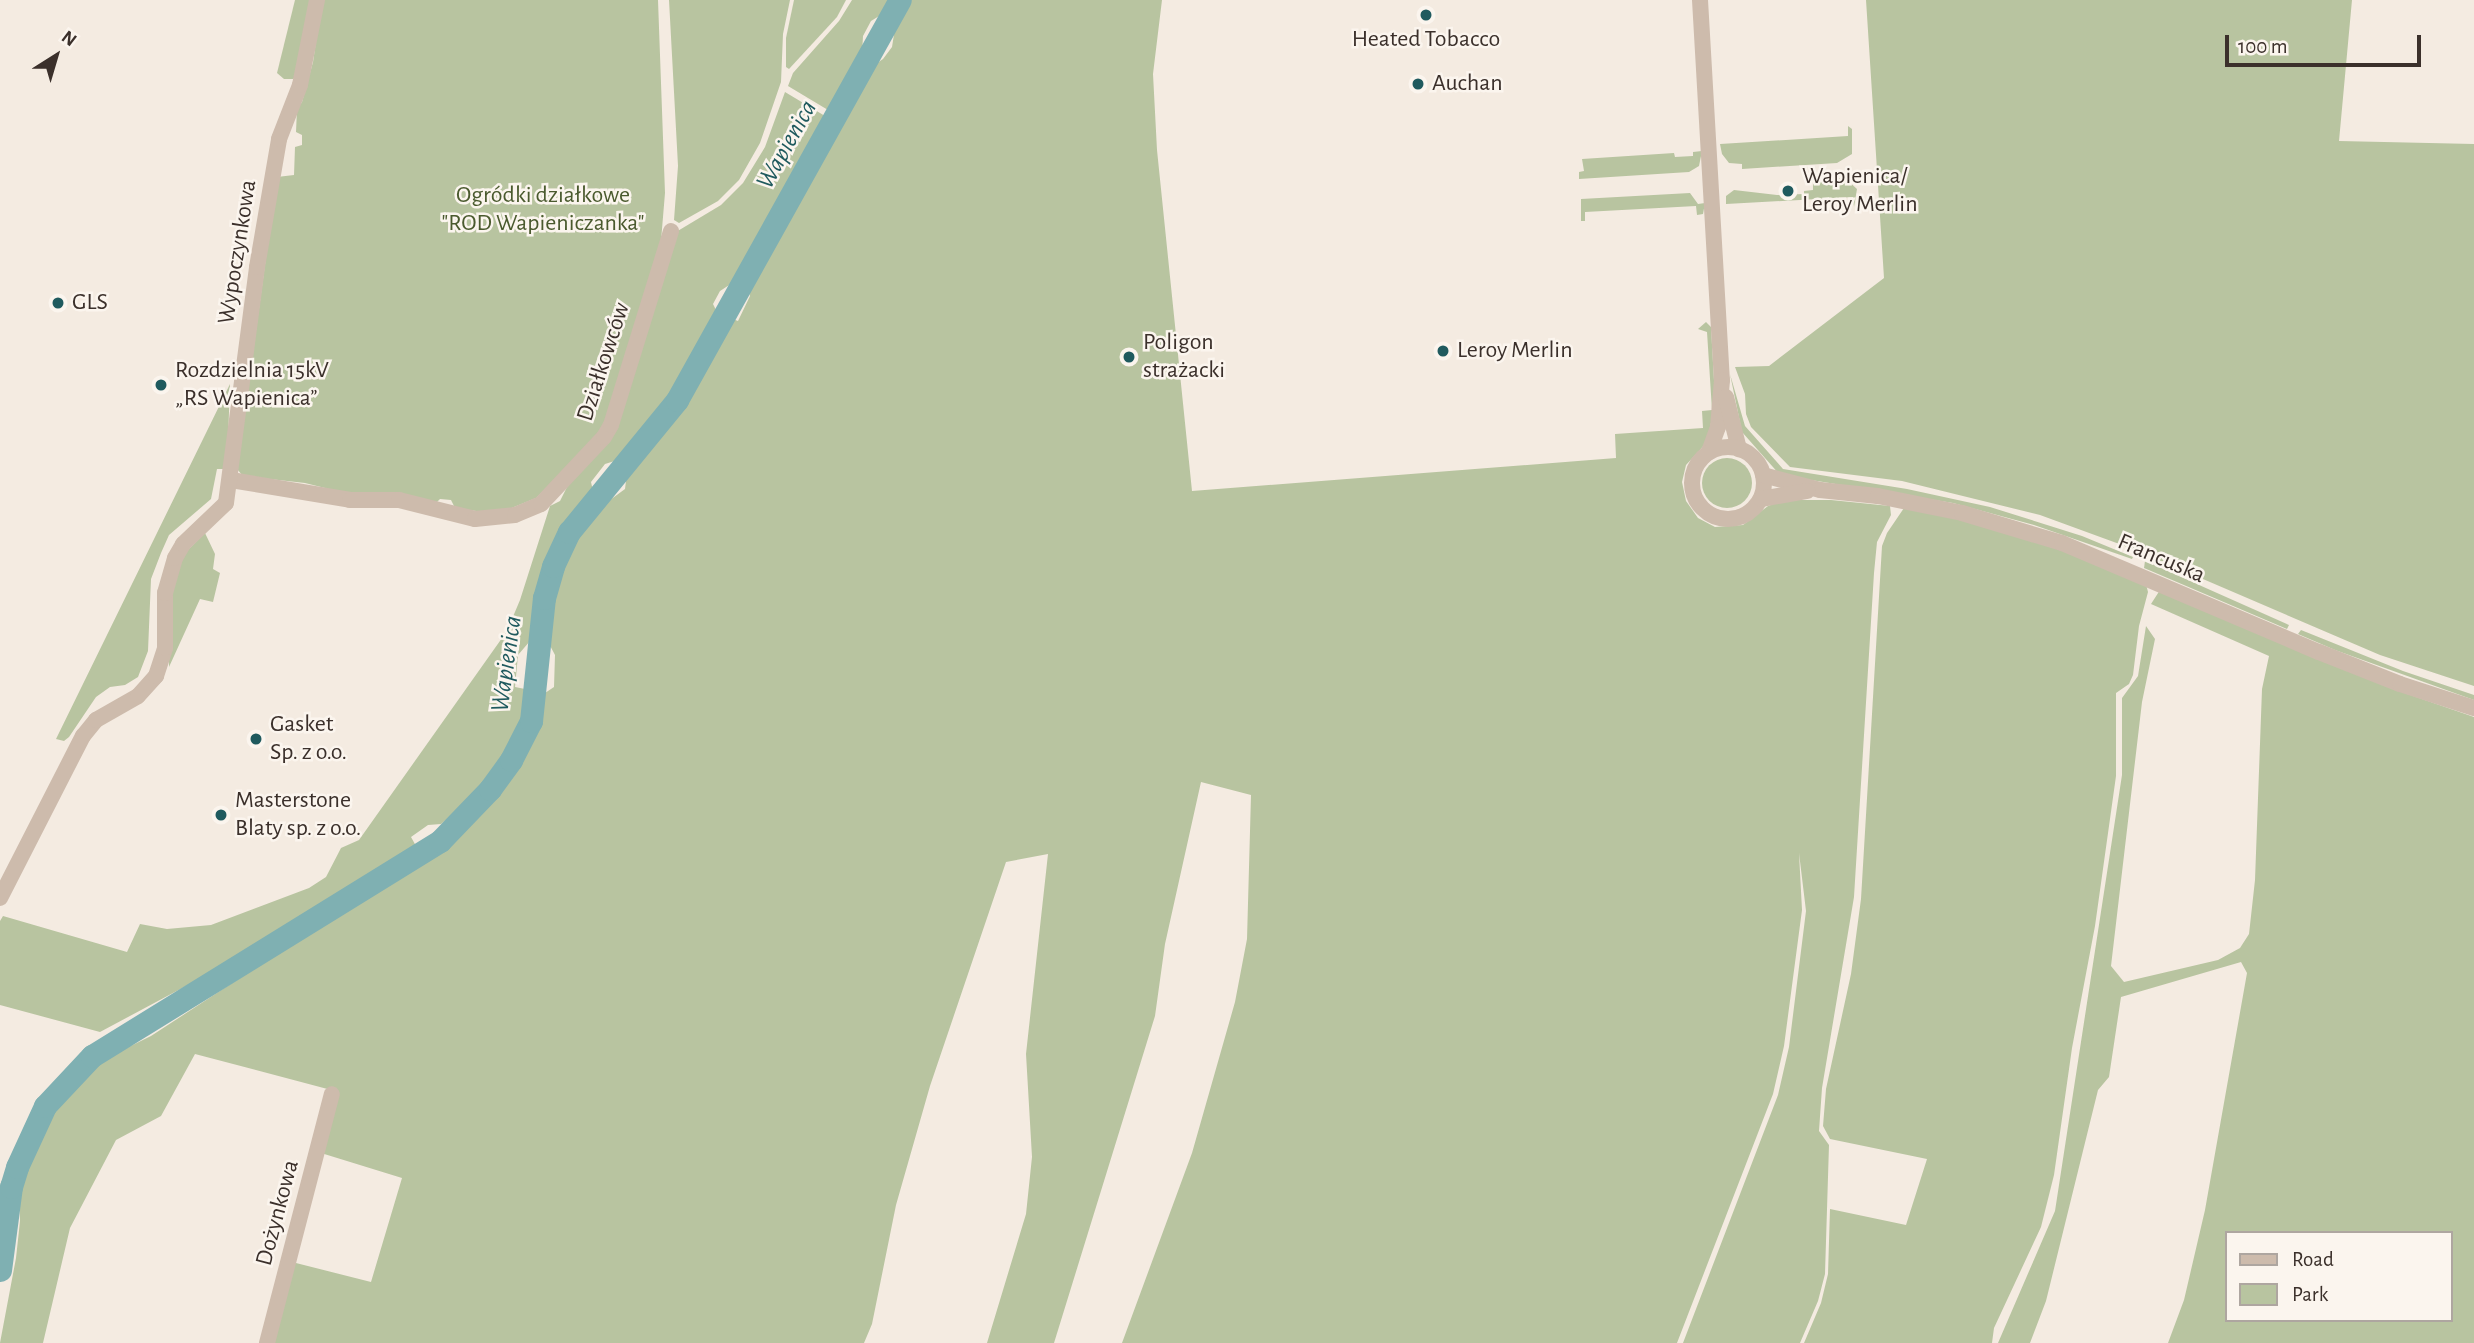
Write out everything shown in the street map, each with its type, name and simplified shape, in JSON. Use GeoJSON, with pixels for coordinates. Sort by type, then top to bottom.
{"type":"FeatureCollection","features":[{"type":"Feature","properties":{"kind":"street","name":"Wypoczynkowa"},"geometry":{"type":"LineString","coordinates":[[0,898],[83,736],[96,720],[138,696],[156,676],[165,648],[165,593],[175,558],[183,544],[221,511],[231,480],[257,267],[279,139],[300,85],[317,0]]}},
{"type":"Feature","properties":{"kind":"street"},"geometry":{"type":"LineString","coordinates":[[1700,0],[1722,380],[1718,427],[1709,452],[1694,471],[1692,483],[1699,506],[1719,519],[1732,520],[1744,516],[1761,499],[1763,475],[1759,464],[1740,449],[1729,447],[1709,452]]}},
{"type":"Feature","properties":{"kind":"street","name":"Działkowców"},"geometry":{"type":"LineString","coordinates":[[231,480],[350,500],[399,500],[475,519],[515,515],[541,504],[604,438],[611,425],[671,231]]}},
{"type":"Feature","properties":{"kind":"street"},"geometry":{"type":"LineString","coordinates":[[1722,380],[1740,449]]}},
{"type":"Feature","properties":{"kind":"street","name":"Francuska"},"geometry":{"type":"LineString","coordinates":[[1763,475],[1820,490],[1922,504],[2007,525],[2062,543],[2331,656],[2474,708]]}},
{"type":"Feature","properties":{"kind":"street","name":"Francuska"},"geometry":{"type":"LineString","coordinates":[[1761,499],[1820,490]]}},
{"type":"Feature","properties":{"kind":"street","name":"Dożynkowa"},"geometry":{"type":"LineString","coordinates":[[267,1343],[332,1094]]}},
{"type":"Feature","properties":{"kind":"green space"},"geometry":{"type":"Polygon","coordinates":[[[295,0],[313,0],[299,75],[293,79],[284,79],[277,73],[295,0]]]}},
{"type":"Feature","properties":{"kind":"green space","name":"Ogródki działkowe \"ROD Wapieniczanka\""},"geometry":{"type":"Polygon","coordinates":[[[322,0],[658,0],[665,193],[661,241],[606,421],[594,440],[536,498],[497,514],[455,508],[451,500],[440,499],[436,503],[357,496],[305,483],[243,476],[237,469],[277,177],[294,175],[295,147],[302,145],[302,135],[296,132],[297,109],[302,102],[313,62],[322,0]]]}},
{"type":"Feature","properties":{"kind":"green space"},"geometry":{"type":"Polygon","coordinates":[[[669,0],[790,0],[783,34],[781,82],[760,143],[739,180],[718,201],[679,223],[674,220],[678,166],[669,0]]]}},
{"type":"Feature","properties":{"kind":"green space"},"geometry":{"type":"Polygon","coordinates":[[[794,0],[846,0],[837,17],[789,69],[786,67],[786,38],[794,0]]]}},
{"type":"Feature","properties":{"kind":"green space"},"geometry":{"type":"Polygon","coordinates":[[[852,0],[892,0],[884,13],[871,21],[863,36],[862,54],[828,110],[788,86],[793,73],[839,21],[852,0]]]}},
{"type":"Feature","properties":{"kind":"green space"},"geometry":{"type":"Polygon","coordinates":[[[908,0],[1162,0],[1153,74],[1157,150],[1192,491],[1616,458],[1615,434],[1703,428],[1702,411],[1712,410],[1707,332],[1698,329],[1706,322],[1711,327],[1715,398],[1708,441],[1686,465],[1682,482],[1686,501],[1698,518],[1715,527],[1743,525],[1768,506],[1784,500],[1831,500],[1890,506],[1891,515],[1877,542],[1874,573],[1854,897],[1822,1088],[1819,1131],[1829,1145],[1825,1274],[1818,1301],[1800,1343],[1683,1343],[1778,1095],[1789,1047],[1806,911],[1799,853],[1802,910],[1784,1046],[1773,1094],[1677,1343],[1122,1343],[1192,1153],[1235,1002],[1247,939],[1251,795],[1201,782],[1165,944],[1155,1016],[1054,1343],[987,1343],[1026,1214],[1032,1157],[1026,1054],[1048,854],[1006,862],[930,1086],[896,1205],[872,1324],[864,1343],[271,1343],[292,1262],[371,1282],[402,1178],[321,1153],[335,1091],[195,1054],[161,1116],[116,1140],[70,1228],[43,1343],[0,1343],[16,1258],[20,1221],[19,1177],[48,1110],[96,1063],[151,1036],[315,929],[440,854],[521,766],[538,723],[542,695],[554,687],[555,655],[545,636],[557,576],[574,539],[603,499],[610,500],[625,489],[627,473],[680,402],[730,318],[738,321],[750,296],[747,285],[870,68],[883,59],[892,47],[896,22],[908,0]]]}},
{"type":"Feature","properties":{"kind":"green space"},"geometry":{"type":"Polygon","coordinates":[[[1866,0],[2352,0],[2339,141],[2474,144],[2474,686],[2380,655],[2133,549],[2040,515],[1902,481],[1790,467],[1751,427],[1746,414],[1745,394],[1735,367],[1769,366],[1884,278],[1866,0]]]}},
{"type":"Feature","properties":{"kind":"green space"},"geometry":{"type":"Polygon","coordinates":[[[785,92],[825,116],[740,278],[720,291],[713,304],[717,312],[663,409],[621,459],[605,464],[591,482],[593,491],[565,527],[548,559],[530,641],[518,655],[515,687],[525,689],[522,720],[504,758],[460,808],[441,824],[428,825],[411,837],[416,846],[229,963],[100,1032],[0,1005],[0,921],[3,916],[127,952],[140,924],[167,929],[211,925],[309,888],[326,877],[341,848],[359,840],[507,631],[520,600],[550,506],[560,501],[572,477],[603,447],[676,232],[721,205],[743,183],[765,147],[785,92]]]}},
{"type":"Feature","properties":{"kind":"green space"},"geometry":{"type":"Polygon","coordinates":[[[1848,126],[1852,129],[1852,154],[1837,163],[1742,169],[1742,164],[1729,163],[1722,154],[1720,144],[1848,136],[1848,126]]]}},
{"type":"Feature","properties":{"kind":"green space"},"geometry":{"type":"Polygon","coordinates":[[[1702,151],[1699,166],[1689,172],[1579,179],[1579,172],[1584,171],[1582,159],[1674,153],[1675,157],[1693,156],[1693,152],[1702,151]]]}},
{"type":"Feature","properties":{"kind":"green space"},"geometry":{"type":"Polygon","coordinates":[[[1838,178],[1846,179],[1857,189],[1854,207],[1853,197],[1726,204],[1726,196],[1734,190],[1777,195],[1804,194],[1804,191],[1813,190],[1813,184],[1838,178]]]}},
{"type":"Feature","properties":{"kind":"green space"},"geometry":{"type":"Polygon","coordinates":[[[1690,193],[1698,204],[1705,203],[1703,214],[1697,215],[1696,206],[1585,212],[1585,221],[1581,221],[1581,199],[1690,193]]]}},
{"type":"Feature","properties":{"kind":"green space"},"geometry":{"type":"Polygon","coordinates":[[[1730,374],[1745,426],[1783,469],[1907,489],[1990,507],[2082,536],[2133,557],[2132,559],[2034,525],[1953,503],[1780,475],[1742,432],[1730,374]]]}},
{"type":"Feature","properties":{"kind":"green space"},"geometry":{"type":"Polygon","coordinates":[[[230,384],[227,469],[217,469],[211,499],[169,535],[161,553],[151,579],[148,651],[138,677],[125,685],[110,687],[96,697],[69,737],[64,741],[56,739],[230,384]]]}},
{"type":"Feature","properties":{"kind":"green space"},"geometry":{"type":"Polygon","coordinates":[[[1717,459],[1737,459],[1751,473],[1751,493],[1737,507],[1717,507],[1703,493],[1703,473],[1717,459]]]}},
{"type":"Feature","properties":{"kind":"green space"},"geometry":{"type":"Polygon","coordinates":[[[1904,508],[1960,519],[2060,548],[2146,584],[2148,592],[2139,626],[2133,675],[2129,684],[2116,693],[2116,776],[2095,926],[2072,1048],[2054,1175],[2041,1227],[1994,1328],[1992,1343],[1804,1343],[1821,1303],[1828,1274],[1830,1209],[1906,1225],[1927,1159],[1830,1139],[1823,1126],[1826,1089],[1851,974],[1861,899],[1882,546],[1887,533],[1904,508]]]}},
{"type":"Feature","properties":{"kind":"green space"},"geometry":{"type":"Polygon","coordinates":[[[205,533],[215,554],[213,569],[220,573],[213,602],[200,599],[169,667],[169,594],[181,557],[205,533]]]}},
{"type":"Feature","properties":{"kind":"green space"},"geometry":{"type":"Polygon","coordinates":[[[2145,561],[2289,625],[2287,629],[2144,568],[2145,561]]]}},
{"type":"Feature","properties":{"kind":"green space"},"geometry":{"type":"Polygon","coordinates":[[[2160,590],[2396,690],[2474,717],[2474,1343],[2168,1343],[2184,1300],[2205,1210],[2247,973],[2241,962],[2121,997],[2109,1077],[2098,1090],[2046,1301],[2030,1343],[1998,1343],[2055,1211],[2122,775],[2122,698],[2138,676],[2146,626],[2155,639],[2142,702],[2111,966],[2124,982],[2218,960],[2240,948],[2249,934],[2255,880],[2262,689],[2269,656],[2151,604],[2160,590]]]}},
{"type":"Feature","properties":{"kind":"green space"},"geometry":{"type":"Polygon","coordinates":[[[2301,630],[2403,671],[2474,695],[2474,700],[2335,650],[2298,634],[2301,630]]]}},
{"type":"Feature","properties":{"kind":"waterway","name":"Wapienica"},"geometry":{"type":"LineString","coordinates":[[0,1270],[11,1187],[17,1167],[45,1106],[92,1056],[440,841],[490,789],[511,760],[531,721],[544,598],[553,566],[569,532],[677,400],[900,0]]}},
{"type":"Feature","properties":{"kind":"place","name":"Heated Tobacco"},"geometry":{"type":"Point","coordinates":[1426,15]}},
{"type":"Feature","properties":{"kind":"place","name":"Auchan"},"geometry":{"type":"Point","coordinates":[1418,84]}},
{"type":"Feature","properties":{"kind":"place","name":"Wapienica/ Leroy Merlin"},"geometry":{"type":"Point","coordinates":[1788,191]}},
{"type":"Feature","properties":{"kind":"place","name":"GLS"},"geometry":{"type":"Point","coordinates":[58,303]}},
{"type":"Feature","properties":{"kind":"place","name":"Leroy Merlin"},"geometry":{"type":"Point","coordinates":[1443,351]}},
{"type":"Feature","properties":{"kind":"place","name":"Poligon strażacki"},"geometry":{"type":"Point","coordinates":[1129,357]}},
{"type":"Feature","properties":{"kind":"place","name":"Rozdzielnia 15kV „RS Wapienica”"},"geometry":{"type":"Point","coordinates":[161,385]}},
{"type":"Feature","properties":{"kind":"place","name":"Gasket Sp. z o.o."},"geometry":{"type":"Point","coordinates":[256,739]}},
{"type":"Feature","properties":{"kind":"place","name":"Masterstone Blaty sp. z o.o."},"geometry":{"type":"Point","coordinates":[221,815]}}]}
